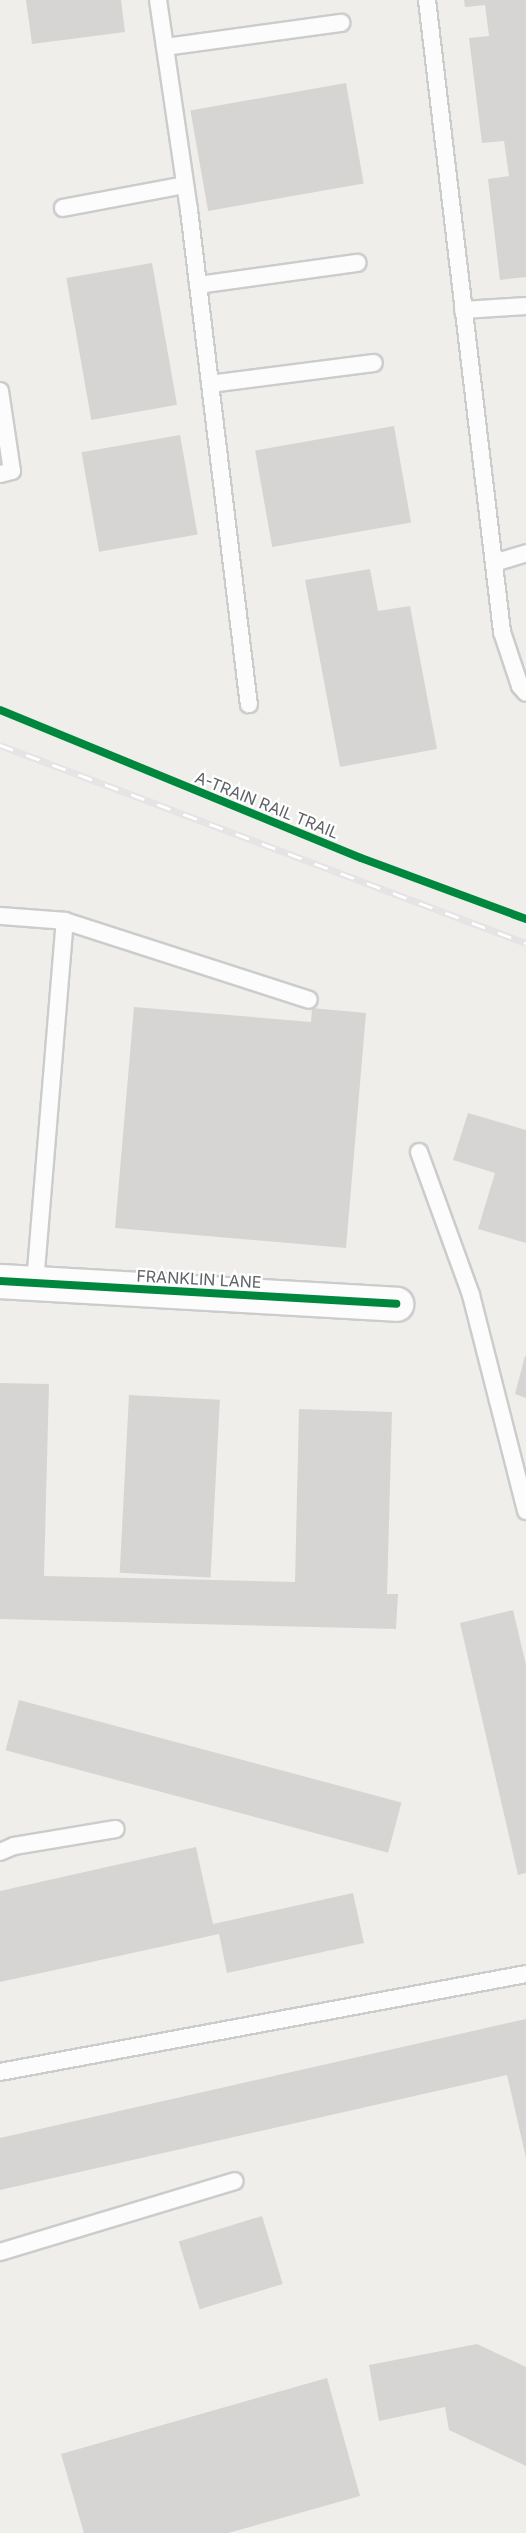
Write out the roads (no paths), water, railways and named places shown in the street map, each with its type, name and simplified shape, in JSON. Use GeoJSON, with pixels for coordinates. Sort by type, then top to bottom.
{"type":"FeatureCollection","features":[{"type":"Feature","properties":{"kind":"street","name":"FRANKLIN LANE"},"geometry":{"type":"LineString","coordinates":[[0,1281],[396,1304]]}},
{"type":"Feature","properties":{"kind":"lane"},"geometry":{"type":"LineString","coordinates":[[158,0],[198,285],[249,704]]}},
{"type":"Feature","properties":{"kind":"lane"},"geometry":{"type":"LineString","coordinates":[[427,0],[502,632],[520,686],[526,693]]}},
{"type":"Feature","properties":{"kind":"lane"},"geometry":{"type":"LineString","coordinates":[[165,48],[342,23]]}},
{"type":"Feature","properties":{"kind":"lane"},"geometry":{"type":"LineString","coordinates":[[63,208],[185,185]]}},
{"type":"Feature","properties":{"kind":"lane"},"geometry":{"type":"LineString","coordinates":[[198,285],[357,263]]}},
{"type":"Feature","properties":{"kind":"lane"},"geometry":{"type":"LineString","coordinates":[[463,310],[526,306]]}},
{"type":"Feature","properties":{"kind":"lane"},"geometry":{"type":"LineString","coordinates":[[210,384],[374,363]]}},
{"type":"Feature","properties":{"kind":"lane"},"geometry":{"type":"LineString","coordinates":[[0,391],[12,471],[0,474]]}},
{"type":"Feature","properties":{"kind":"lane"},"geometry":{"type":"LineString","coordinates":[[494,563],[526,553]]}},
{"type":"Feature","properties":{"kind":"lane"},"geometry":{"type":"LineString","coordinates":[[0,916],[65,921],[309,1000]]}},
{"type":"Feature","properties":{"kind":"lane"},"geometry":{"type":"LineString","coordinates":[[35,1283],[65,921]]}},
{"type":"Feature","properties":{"kind":"lane"},"geometry":{"type":"LineString","coordinates":[[418,1152],[471,1295],[526,1511]]}},
{"type":"Feature","properties":{"kind":"lane"},"geometry":{"type":"LineString","coordinates":[[0,1852],[14,1846],[116,1829]]}},
{"type":"Feature","properties":{"kind":"lane"},"geometry":{"type":"LineString","coordinates":[[0,2072],[526,1974]]}},
{"type":"Feature","properties":{"kind":"lane"},"geometry":{"type":"LineString","coordinates":[[0,2252],[235,2181]]}},
{"type":"Feature","properties":{"kind":"railway"},"geometry":{"type":"LineString","coordinates":[[0,745],[526,943]]}}]}
